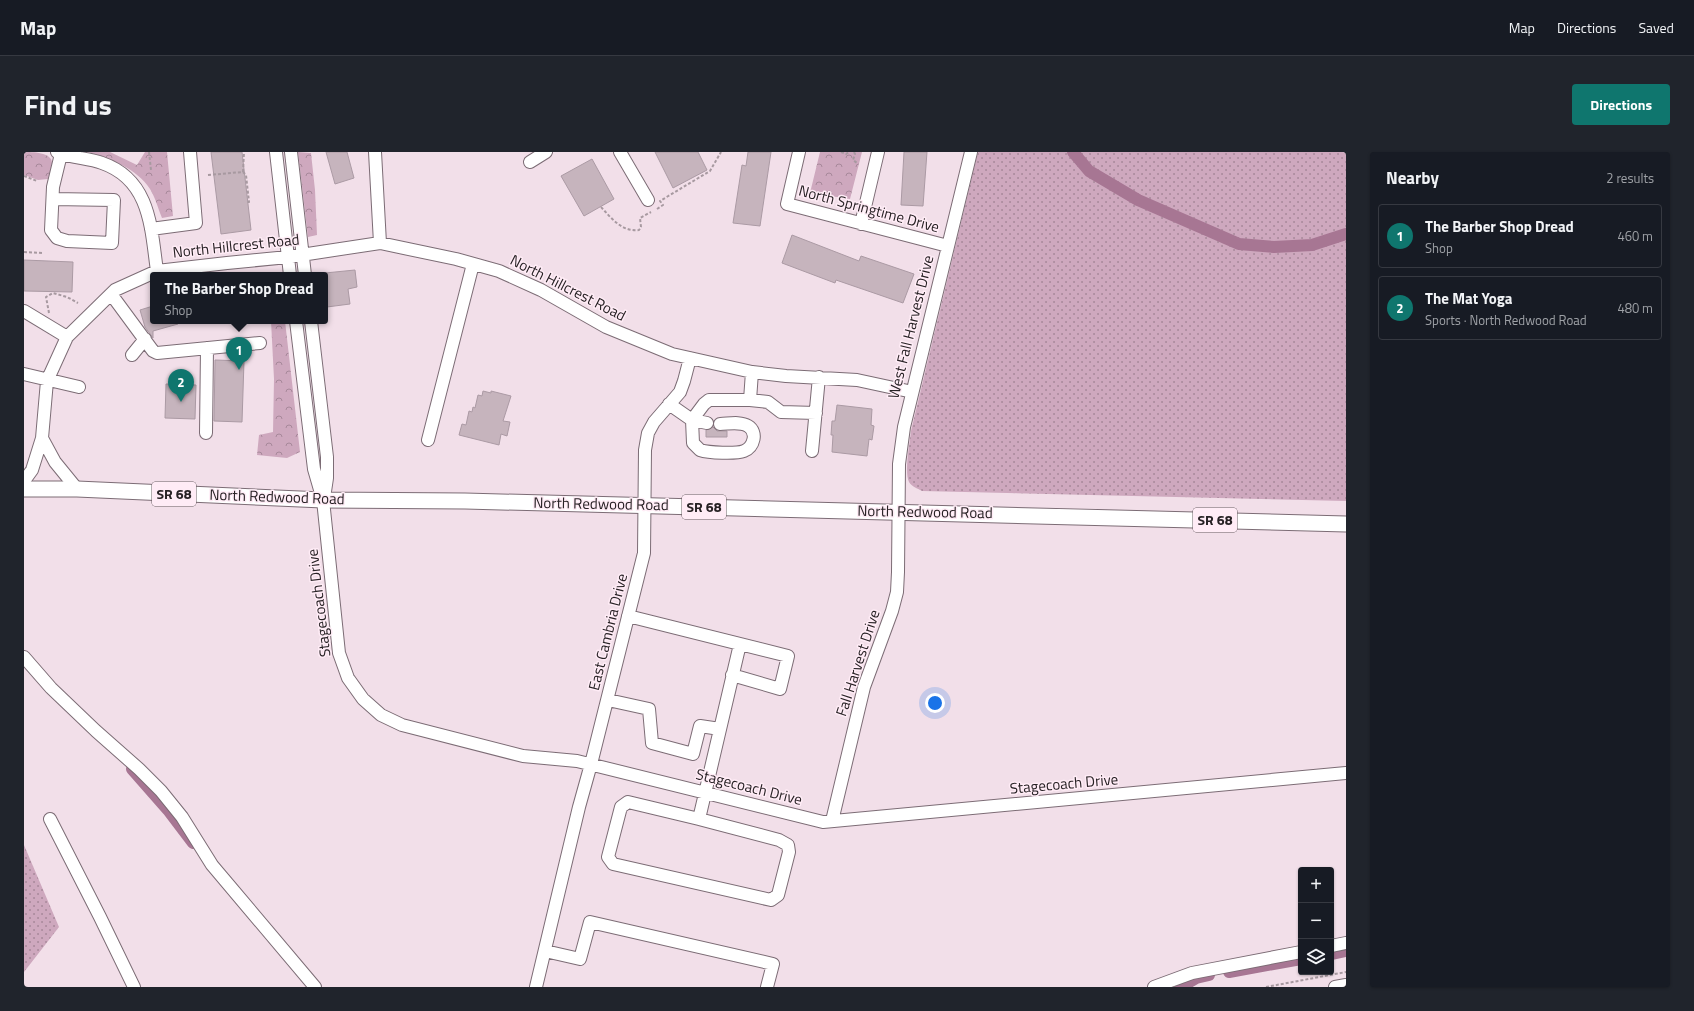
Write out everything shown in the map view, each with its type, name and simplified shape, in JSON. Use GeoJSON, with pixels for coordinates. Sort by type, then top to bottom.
{"type":"FeatureCollection","features":[{"type":"Feature","properties":{"kind":"main road","name":"North Redwood Road"},"geometry":{"type":"LineString","coordinates":[[24,489],[77,489],[324,500],[466,501],[645,505],[1346,524]]}},
{"type":"Feature","properties":{"kind":"street"},"geometry":{"type":"LineString","coordinates":[[151,229],[196,223],[190,152]]}},
{"type":"Feature","properties":{"kind":"street"},"geometry":{"type":"LineString","coordinates":[[276,152],[290,272]]}},
{"type":"Feature","properties":{"kind":"street"},"geometry":{"type":"LineString","coordinates":[[291,152],[305,272]]}},
{"type":"Feature","properties":{"kind":"street"},"geometry":{"type":"LineString","coordinates":[[376,152],[380,243]]}},
{"type":"Feature","properties":{"kind":"street"},"geometry":{"type":"LineString","coordinates":[[530,162],[546,152]]}},
{"type":"Feature","properties":{"kind":"street"},"geometry":{"type":"LineString","coordinates":[[620,152],[648,200]]}},
{"type":"Feature","properties":{"kind":"street","name":"North Springtime Drive"},"geometry":{"type":"LineString","coordinates":[[799,152],[787,204],[944,245]]}},
{"type":"Feature","properties":{"kind":"street"},"geometry":{"type":"LineString","coordinates":[[861,224],[878,152]]}},
{"type":"Feature","properties":{"kind":"street","name":"West Fall Harvest Drive"},"geometry":{"type":"LineString","coordinates":[[899,512],[899,464],[904,427],[971,152]]}},
{"type":"Feature","properties":{"kind":"street"},"geometry":{"type":"LineString","coordinates":[[53,199],[114,200],[112,243],[67,242],[57,238],[51,230],[53,187],[59,153],[103,163],[124,174],[142,194],[150,219],[158,271]]}},
{"type":"Feature","properties":{"kind":"street","name":"North Hillcrest Road"},"geometry":{"type":"LineString","coordinates":[[158,271],[288,257],[380,243],[499,271],[541,290],[606,327],[672,354],[752,372],[786,376],[857,380],[908,391]]}},
{"type":"Feature","properties":{"kind":"street"},"geometry":{"type":"LineString","coordinates":[[428,440],[473,264]]}},
{"type":"Feature","properties":{"kind":"street","name":"North Hillcrest Road"},"geometry":{"type":"LineString","coordinates":[[67,337],[115,290],[150,275]]}},
{"type":"Feature","properties":{"kind":"street"},"geometry":{"type":"LineString","coordinates":[[111,294],[153,351],[157,352],[260,343]]}},
{"type":"Feature","properties":{"kind":"street"},"geometry":{"type":"LineString","coordinates":[[24,311],[67,337],[47,381],[42,438],[32,470],[24,481]]}},
{"type":"Feature","properties":{"kind":"street"},"geometry":{"type":"LineString","coordinates":[[296,324],[314,469],[324,500]]}},
{"type":"Feature","properties":{"kind":"street"},"geometry":{"type":"LineString","coordinates":[[311,324],[328,457],[324,500]]}},
{"type":"Feature","properties":{"kind":"street"},"geometry":{"type":"LineString","coordinates":[[132,355],[144,339]]}},
{"type":"Feature","properties":{"kind":"street"},"geometry":{"type":"LineString","coordinates":[[206,433],[207,348]]}},
{"type":"Feature","properties":{"kind":"street","name":"East Cambria Drive"},"geometry":{"type":"LineString","coordinates":[[536,987],[579,806],[608,700],[644,554],[645,450],[648,433],[654,422],[680,392],[690,358]]}},
{"type":"Feature","properties":{"kind":"street"},"geometry":{"type":"LineString","coordinates":[[750,400],[752,372]]}},
{"type":"Feature","properties":{"kind":"street"},"geometry":{"type":"LineString","coordinates":[[24,374],[47,381],[79,387]]}},
{"type":"Feature","properties":{"kind":"street"},"geometry":{"type":"LineString","coordinates":[[812,451],[819,377]]}},
{"type":"Feature","properties":{"kind":"street"},"geometry":{"type":"LineString","coordinates":[[720,424],[741,424],[748,426],[752,430],[754,437],[752,445],[746,450],[739,452],[700,450],[693,444],[692,420],[704,404],[709,400],[750,400],[768,402],[781,412],[816,413]]}},
{"type":"Feature","properties":{"kind":"street"},"geometry":{"type":"LineString","coordinates":[[669,404],[692,420],[707,423]]}},
{"type":"Feature","properties":{"kind":"street"},"geometry":{"type":"LineString","coordinates":[[42,438],[55,462],[77,489]]}},
{"type":"Feature","properties":{"kind":"street","name":"Stagecoach Drive"},"geometry":{"type":"LineString","coordinates":[[324,500],[339,653],[348,678],[363,699],[386,718],[413,729],[523,756],[565,759],[591,764],[819,821],[1346,773]]}},
{"type":"Feature","properties":{"kind":"street","name":"Fall Harvest Drive"},"geometry":{"type":"LineString","coordinates":[[832,821],[864,687],[895,602],[898,582],[899,512]]}},
{"type":"Feature","properties":{"kind":"street"},"geometry":{"type":"LineString","coordinates":[[628,616],[788,656],[780,689],[732,675]]}},
{"type":"Feature","properties":{"kind":"street"},"geometry":{"type":"LineString","coordinates":[[699,819],[740,644]]}},
{"type":"Feature","properties":{"kind":"street"},"geometry":{"type":"LineString","coordinates":[[24,657],[51,688],[161,791],[182,817],[212,865],[315,987]]}},
{"type":"Feature","properties":{"kind":"street"},"geometry":{"type":"LineString","coordinates":[[608,700],[649,709],[652,743],[693,754],[700,726],[720,729]]}},
{"type":"Feature","properties":{"kind":"street"},"geometry":{"type":"LineString","coordinates":[[628,802],[699,819],[780,840],[788,845],[789,852],[778,895],[771,900],[636,870],[613,864],[608,856],[621,807],[628,802]]}},
{"type":"Feature","properties":{"kind":"street"},"geometry":{"type":"LineString","coordinates":[[50,819],[134,987]]}},
{"type":"Feature","properties":{"kind":"street"},"geometry":{"type":"LineString","coordinates":[[545,951],[580,959],[590,922],[772,964],[767,987]]}},
{"type":"Feature","properties":{"kind":"street"},"geometry":{"type":"LineString","coordinates":[[1334,945],[1346,943]]}},
{"type":"Feature","properties":{"kind":"street"},"geometry":{"type":"LineString","coordinates":[[1154,987],[1192,973],[1298,953]]}},
{"type":"Feature","properties":{"kind":"path"},"geometry":{"type":"LineString","coordinates":[[149,152],[151,170]]}},
{"type":"Feature","properties":{"kind":"path"},"geometry":{"type":"LineString","coordinates":[[244,152],[245,162],[243,172],[246,175],[248,202]]}},
{"type":"Feature","properties":{"kind":"path"},"geometry":{"type":"LineString","coordinates":[[710,171],[721,152]]}},
{"type":"Feature","properties":{"kind":"path"},"geometry":{"type":"LineString","coordinates":[[840,152],[846,154],[849,152]]}},
{"type":"Feature","properties":{"kind":"path"},"geometry":{"type":"LineString","coordinates":[[854,152],[855,154],[853,160],[857,164]]}},
{"type":"Feature","properties":{"kind":"path"},"geometry":{"type":"LineString","coordinates":[[208,175],[243,172]]}},
{"type":"Feature","properties":{"kind":"path"},"geometry":{"type":"LineString","coordinates":[[24,176],[37,181]]}},
{"type":"Feature","properties":{"kind":"path"},"geometry":{"type":"LineString","coordinates":[[24,252],[42,252]]}},
{"type":"Feature","properties":{"kind":"path"},"geometry":{"type":"LineString","coordinates":[[49,317],[46,297],[53,293],[78,302]]}},
{"type":"Feature","properties":{"kind":"path"},"geometry":{"type":"LineString","coordinates":[[1266,987],[1346,972]]}},
{"type":"Feature","properties":{"kind":"green space"},"geometry":{"type":"Polygon","coordinates":[[[24,152],[41,153],[51,159],[52,166],[48,179],[38,180],[24,175],[24,152]]]}},
{"type":"Feature","properties":{"kind":"green space"},"geometry":{"type":"Polygon","coordinates":[[[87,152],[110,152],[137,165],[145,152],[167,152],[173,216],[162,218],[152,192],[138,175],[122,165],[104,157],[87,152]]]}},
{"type":"Feature","properties":{"kind":"green space"},"geometry":{"type":"Polygon","coordinates":[[[298,152],[311,153],[315,190],[317,235],[308,237],[298,152]]]}},
{"type":"Feature","properties":{"kind":"green space"},"geometry":{"type":"Polygon","coordinates":[[[820,152],[862,152],[850,199],[810,193],[820,152]]]}},
{"type":"Feature","properties":{"kind":"green space"},"geometry":{"type":"Polygon","coordinates":[[[978,152],[1346,152],[1346,501],[922,491],[912,485],[909,482],[907,471],[911,431],[978,152]]]}},
{"type":"Feature","properties":{"kind":"green space"},"geometry":{"type":"Polygon","coordinates":[[[271,324],[285,324],[300,452],[287,458],[257,455],[259,435],[273,432],[274,379],[271,324]]]}},
{"type":"Feature","properties":{"kind":"green space"},"geometry":{"type":"Polygon","coordinates":[[[24,845],[59,927],[24,972],[24,845]]]}},
{"type":"Feature","properties":{"kind":"building"},"geometry":{"type":"Polygon","coordinates":[[[211,152],[242,152],[251,230],[221,234],[211,152]]]}},
{"type":"Feature","properties":{"kind":"building"},"geometry":{"type":"Polygon","coordinates":[[[326,152],[347,152],[354,178],[335,184],[326,152]]]}},
{"type":"Feature","properties":{"kind":"building"},"geometry":{"type":"Polygon","coordinates":[[[655,152],[698,152],[707,170],[673,188],[655,152]]]}},
{"type":"Feature","properties":{"kind":"building"},"geometry":{"type":"Polygon","coordinates":[[[748,152],[771,152],[760,226],[733,223],[742,165],[746,166],[748,152]]]}},
{"type":"Feature","properties":{"kind":"building"},"geometry":{"type":"Polygon","coordinates":[[[904,152],[927,152],[923,206],[901,205],[904,152]]]}},
{"type":"Feature","properties":{"kind":"building"},"geometry":{"type":"Polygon","coordinates":[[[592,159],[614,199],[584,216],[561,176],[592,159]]]}},
{"type":"Feature","properties":{"kind":"building"},"geometry":{"type":"Polygon","coordinates":[[[792,235],[859,261],[861,256],[914,274],[903,303],[836,280],[835,283],[782,263],[792,235]]]}},
{"type":"Feature","properties":{"kind":"building"},"geometry":{"type":"Polygon","coordinates":[[[24,260],[73,262],[72,292],[24,291],[24,260]]]}},
{"type":"Feature","properties":{"kind":"building"},"geometry":{"type":"Polygon","coordinates":[[[355,270],[357,287],[348,289],[350,304],[328,307],[328,273],[355,270]]]}},
{"type":"Feature","properties":{"kind":"building"},"geometry":{"type":"Polygon","coordinates":[[[150,307],[150,324],[178,324],[153,331],[153,338],[145,327],[140,310],[150,307]]]}},
{"type":"Feature","properties":{"kind":"building"},"geometry":{"type":"Polygon","coordinates":[[[215,360],[244,361],[242,422],[214,421],[215,360]]]}},
{"type":"Feature","properties":{"kind":"building"},"geometry":{"type":"Polygon","coordinates":[[[166,384],[196,385],[195,419],[165,418],[166,384]]]}},
{"type":"Feature","properties":{"kind":"building"},"geometry":{"type":"Polygon","coordinates":[[[483,391],[491,393],[491,391],[511,396],[503,421],[510,422],[507,436],[501,434],[499,445],[459,435],[462,424],[466,425],[469,411],[472,412],[473,407],[475,408],[478,395],[482,396],[483,391]]]}},
{"type":"Feature","properties":{"kind":"building"},"geometry":{"type":"Polygon","coordinates":[[[837,405],[872,409],[871,425],[874,426],[872,440],[869,439],[867,456],[832,452],[832,421],[835,421],[837,405]]]}},
{"type":"Feature","properties":{"kind":"building"},"geometry":{"type":"Polygon","coordinates":[[[713,427],[717,431],[727,431],[727,437],[706,437],[706,430],[713,427]]]}},
{"type":"Feature","properties":{"kind":"waterway"},"geometry":{"type":"LineString","coordinates":[[1073,152],[1089,171],[1138,200],[1239,244],[1274,247],[1312,245],[1346,234]]}},
{"type":"Feature","properties":{"kind":"waterway"},"geometry":{"type":"LineString","coordinates":[[132,769],[168,810],[193,843]]}},
{"type":"Feature","properties":{"kind":"waterway"},"geometry":{"type":"LineString","coordinates":[[1334,953],[1346,951]]}},
{"type":"Feature","properties":{"kind":"waterway"},"geometry":{"type":"LineString","coordinates":[[1229,972],[1298,960]]}},
{"type":"Feature","properties":{"kind":"waterway"},"geometry":{"type":"LineString","coordinates":[[1181,987],[1196,978],[1209,975]]}},
{"type":"Feature","properties":{"kind":"place","name":"The Barber Shop Dread"},"geometry":{"type":"Point","coordinates":[239,370]}},
{"type":"Feature","properties":{"kind":"place","name":"The Mat Yoga"},"geometry":{"type":"Point","coordinates":[181,402]}}]}
